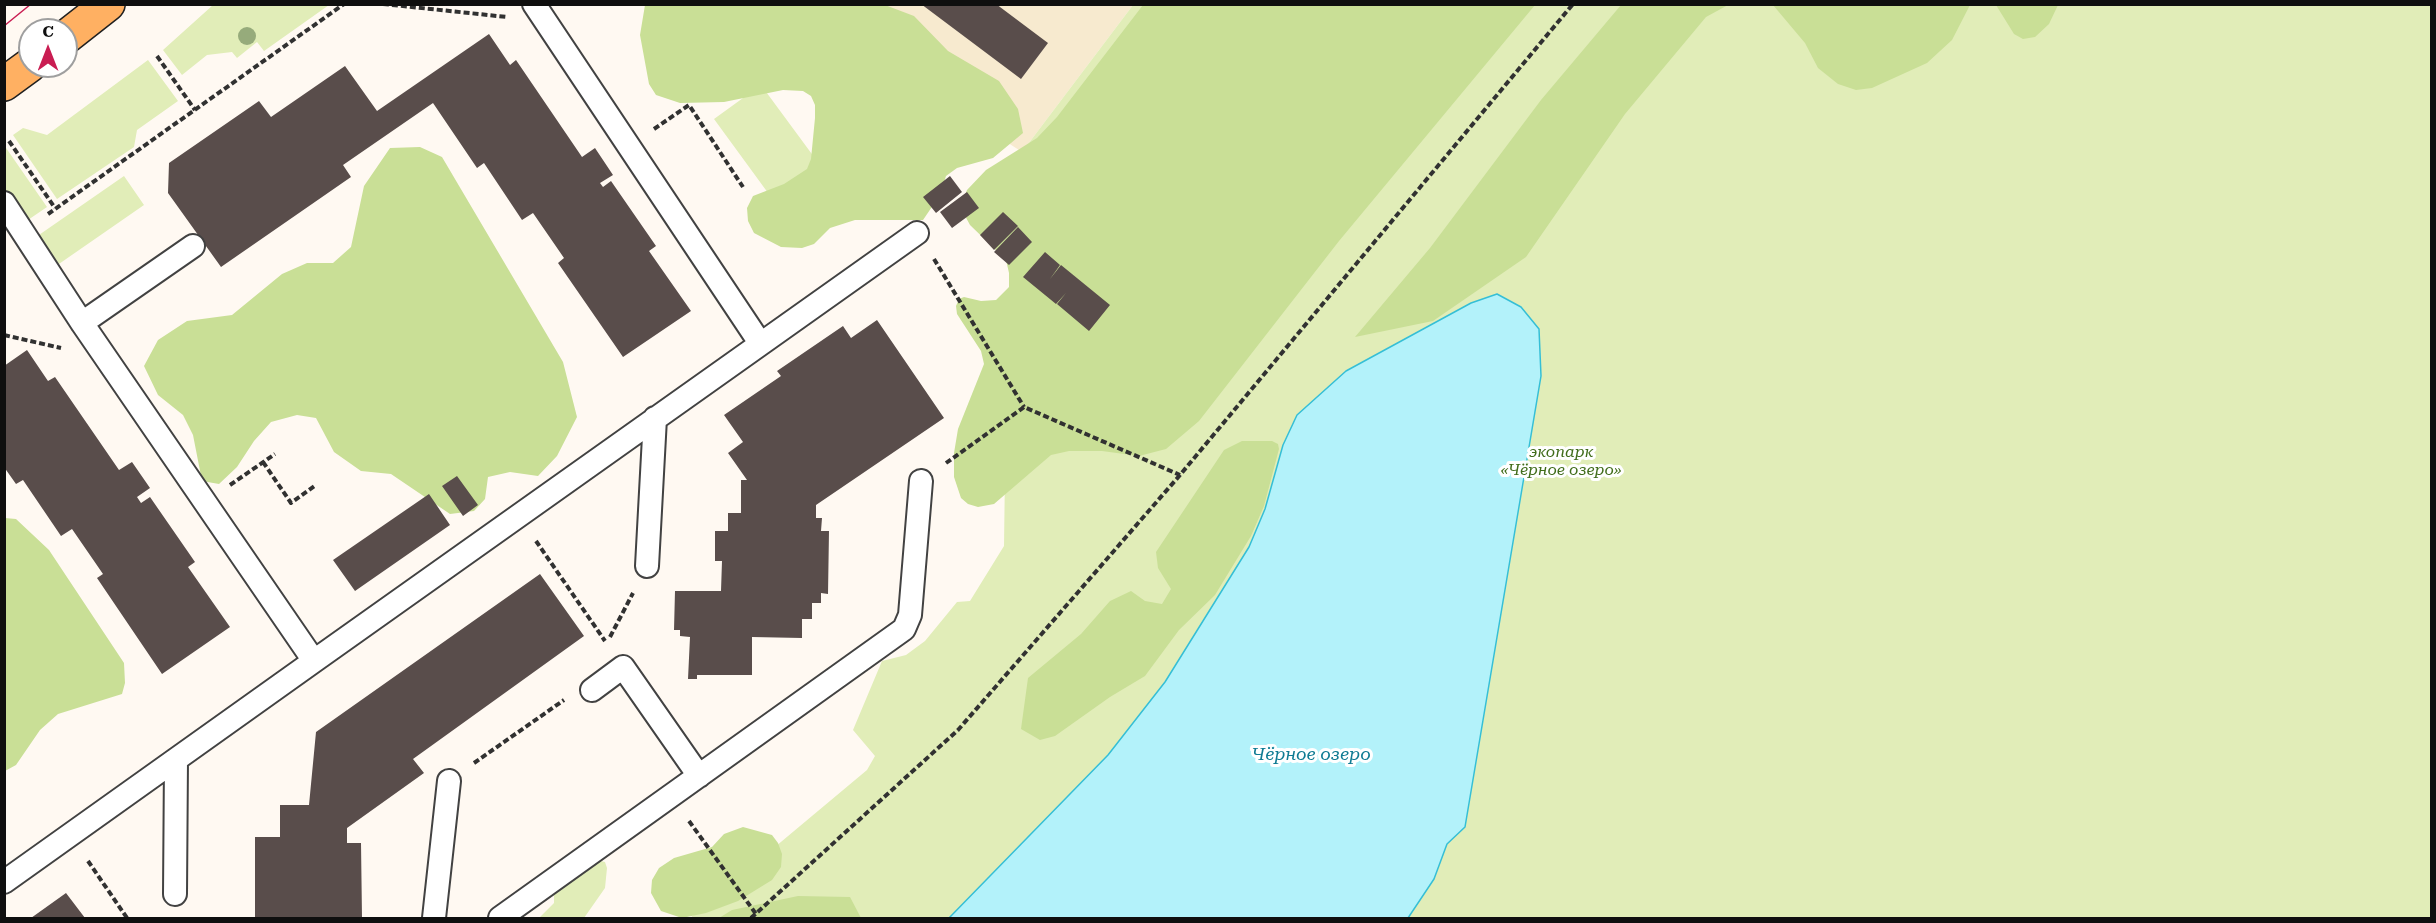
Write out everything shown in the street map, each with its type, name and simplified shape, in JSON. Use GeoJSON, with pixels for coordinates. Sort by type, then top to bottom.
{"type":"FeatureCollection","features":[{"type":"Feature","properties":{"kind":"main road"},"geometry":{"type":"LineString","coordinates":[[78,28],[108,4]]}},
{"type":"Feature","properties":{"kind":"main road"},"geometry":{"type":"LineString","coordinates":[[4,84],[18,74]]}},
{"type":"Feature","properties":{"kind":"lane"},"geometry":{"type":"LineString","coordinates":[[534,4],[760,343]]}},
{"type":"Feature","properties":{"kind":"lane"},"geometry":{"type":"LineString","coordinates":[[4,203],[82,323],[314,661]]}},
{"type":"Feature","properties":{"kind":"lane"},"geometry":{"type":"LineString","coordinates":[[4,882],[917,233]]}},
{"type":"Feature","properties":{"kind":"lane"},"geometry":{"type":"LineString","coordinates":[[82,323],[193,246]]}},
{"type":"Feature","properties":{"kind":"lane"},"geometry":{"type":"LineString","coordinates":[[647,566],[655,418]]}},
{"type":"Feature","properties":{"kind":"lane"},"geometry":{"type":"LineString","coordinates":[[500,918],[904,629],[910,615],[921,481]]}},
{"type":"Feature","properties":{"kind":"lane"},"geometry":{"type":"LineString","coordinates":[[582,692],[623,667],[699,776]]}},
{"type":"Feature","properties":{"kind":"lane"},"geometry":{"type":"LineString","coordinates":[[175,894],[176,760]]}},
{"type":"Feature","properties":{"kind":"lane"},"geometry":{"type":"LineString","coordinates":[[434,918],[449,781]]}},
{"type":"Feature","properties":{"kind":"path"},"geometry":{"type":"LineString","coordinates":[[22,231],[344,4]]}},
{"type":"Feature","properties":{"kind":"path"},"geometry":{"type":"LineString","coordinates":[[383,4],[509,18]]}},
{"type":"Feature","properties":{"kind":"path"},"geometry":{"type":"LineString","coordinates":[[751,918],[958,730],[1180,475],[1574,4]]}},
{"type":"Feature","properties":{"kind":"path"},"geometry":{"type":"LineString","coordinates":[[157,56],[195,110]]}},
{"type":"Feature","properties":{"kind":"path"},"geometry":{"type":"LineString","coordinates":[[628,146],[689,105],[743,187]]}},
{"type":"Feature","properties":{"kind":"path"},"geometry":{"type":"LineString","coordinates":[[9,141],[55,208]]}},
{"type":"Feature","properties":{"kind":"path"},"geometry":{"type":"LineString","coordinates":[[917,233],[1024,407],[1180,475]]}},
{"type":"Feature","properties":{"kind":"path"},"geometry":{"type":"LineString","coordinates":[[921,481],[1024,407]]}},
{"type":"Feature","properties":{"kind":"path"},"geometry":{"type":"LineString","coordinates":[[205,503],[275,454]]}},
{"type":"Feature","properties":{"kind":"path"},"geometry":{"type":"LineString","coordinates":[[263,462],[291,503],[316,485]]}},
{"type":"Feature","properties":{"kind":"path"},"geometry":{"type":"LineString","coordinates":[[519,516],[606,643],[647,566]]}},
{"type":"Feature","properties":{"kind":"path"},"geometry":{"type":"LineString","coordinates":[[449,781],[582,692]]}},
{"type":"Feature","properties":{"kind":"path"},"geometry":{"type":"LineString","coordinates":[[671,796],[756,914]]}},
{"type":"Feature","properties":{"kind":"path"},"geometry":{"type":"LineString","coordinates":[[71,836],[127,918]]}},
{"type":"Feature","properties":{"kind":"shaded area"},"geometry":{"type":"Polygon","coordinates":[[[797,5],[1133,5],[1022,152],[797,5]]]}},
{"type":"Feature","properties":{"kind":"green space"},"geometry":{"type":"Polygon","coordinates":[[[213,5],[329,5],[264,51],[257,42],[237,58],[232,52],[207,55],[182,75],[163,50],[213,5]]]}},
{"type":"Feature","properties":{"kind":"green space"},"geometry":{"type":"Polygon","coordinates":[[[645,5],[885,5],[914,16],[948,51],[999,81],[1018,109],[1023,133],[993,158],[957,168],[946,176],[940,195],[923,220],[855,220],[830,228],[814,244],[802,248],[781,247],[754,233],[748,221],[747,208],[753,196],[784,184],[807,169],[811,159],[815,118],[815,105],[811,96],[803,91],[783,90],[724,102],[680,103],[656,95],[649,84],[640,35],[645,5]]]}},
{"type":"Feature","properties":{"kind":"green space","name":"экопарк «Чёрное озеро»"},"geometry":{"type":"Polygon","coordinates":[[[1133,5],[2431,5],[2431,918],[690,918],[867,770],[875,756],[853,730],[882,661],[906,655],[925,641],[957,602],[970,601],[1004,546],[1007,321],[1022,152],[1133,5]]]}},
{"type":"Feature","properties":{"kind":"green space"},"geometry":{"type":"Polygon","coordinates":[[[1143,5],[1535,5],[1339,241],[1199,421],[1166,449],[1139,456],[1102,451],[1069,451],[1051,455],[994,504],[978,507],[968,504],[961,498],[954,477],[954,453],[958,429],[984,364],[981,351],[957,314],[956,306],[959,299],[964,297],[981,301],[996,300],[1009,287],[1009,273],[1006,260],[970,225],[963,212],[963,200],[967,190],[986,170],[1037,138],[1057,117],[1143,5]]]}},
{"type":"Feature","properties":{"kind":"green space"},"geometry":{"type":"Polygon","coordinates":[[[1621,5],[1728,5],[1706,17],[1625,114],[1526,257],[1433,321],[1355,337],[1430,248],[1541,100],[1621,5]]]}},
{"type":"Feature","properties":{"kind":"green space"},"geometry":{"type":"Polygon","coordinates":[[[1773,5],[1970,5],[1952,40],[1927,63],[1872,88],[1856,90],[1838,84],[1818,68],[1805,43],[1773,5]]]}},
{"type":"Feature","properties":{"kind":"green space"},"geometry":{"type":"Polygon","coordinates":[[[1996,5],[2058,5],[2049,24],[2035,37],[2023,39],[2014,34],[1996,5]]]}},
{"type":"Feature","properties":{"kind":"green space"},"geometry":{"type":"Polygon","coordinates":[[[148,60],[178,101],[137,130],[134,147],[57,199],[13,135],[23,128],[47,135],[148,60]]]}},
{"type":"Feature","properties":{"kind":"green space"},"geometry":{"type":"Polygon","coordinates":[[[761,85],[845,199],[798,234],[714,119],[761,85]]]}},
{"type":"Feature","properties":{"kind":"green space"},"geometry":{"type":"Polygon","coordinates":[[[4,145],[47,207],[25,222],[5,190],[4,145]]]}},
{"type":"Feature","properties":{"kind":"green space"},"geometry":{"type":"Polygon","coordinates":[[[420,147],[442,157],[563,362],[577,417],[557,456],[538,476],[510,472],[488,477],[485,499],[474,511],[450,514],[391,474],[361,471],[334,452],[316,418],[297,415],[271,422],[254,441],[237,467],[219,484],[202,481],[193,435],[183,415],[158,395],[144,366],[158,340],[187,321],[232,315],[282,274],[307,263],[333,263],[351,247],[364,186],[390,148],[420,147]]]}},
{"type":"Feature","properties":{"kind":"green space"},"geometry":{"type":"Polygon","coordinates":[[[124,176],[144,205],[56,266],[36,237],[124,176]]]}},
{"type":"Feature","properties":{"kind":"green space"},"geometry":{"type":"Polygon","coordinates":[[[1242,441],[1272,441],[1278,444],[1279,449],[1264,506],[1251,536],[1215,595],[1179,630],[1145,676],[1110,697],[1055,736],[1040,740],[1021,729],[1028,678],[1081,634],[1110,601],[1131,591],[1145,601],[1162,604],[1171,589],[1158,568],[1156,552],[1224,450],[1242,441]]]}},
{"type":"Feature","properties":{"kind":"green space"},"geometry":{"type":"Polygon","coordinates":[[[5,518],[16,519],[49,550],[124,663],[125,683],[122,694],[58,714],[40,730],[16,765],[5,771],[5,518]]]}},
{"type":"Feature","properties":{"kind":"green space"},"geometry":{"type":"Polygon","coordinates":[[[743,827],[772,835],[778,843],[782,854],[781,867],[772,880],[738,901],[706,913],[682,918],[661,911],[651,893],[652,880],[659,868],[674,858],[712,847],[724,834],[743,827]]]}},
{"type":"Feature","properties":{"kind":"green space"},"geometry":{"type":"Polygon","coordinates":[[[597,860],[605,862],[607,868],[605,888],[584,918],[539,918],[554,903],[554,891],[597,860]]]}},
{"type":"Feature","properties":{"kind":"green space"},"geometry":{"type":"Polygon","coordinates":[[[798,896],[850,897],[861,918],[719,918],[732,910],[798,896]]]}},
{"type":"Feature","properties":{"kind":"water","name":"Чёрное озеро"},"geometry":{"type":"Polygon","coordinates":[[[1497,294],[1521,307],[1539,329],[1541,376],[1465,827],[1447,844],[1434,879],[1408,918],[949,918],[1108,755],[1165,682],[1249,547],[1265,509],[1283,445],[1297,415],[1346,371],[1471,303],[1497,294]]]}},
{"type":"Feature","properties":{"kind":"building"},"geometry":{"type":"Polygon","coordinates":[[[921,4],[996,4],[1048,43],[1021,79],[921,4]]]}},
{"type":"Feature","properties":{"kind":"building"},"geometry":{"type":"Polygon","coordinates":[[[489,34],[510,65],[516,60],[582,157],[595,148],[613,175],[600,183],[603,187],[611,181],[656,246],[649,251],[691,311],[623,357],[558,263],[564,258],[533,213],[522,220],[484,163],[477,168],[433,103],[343,165],[351,177],[221,267],[168,193],[169,163],[259,101],[271,117],[345,66],[377,111],[489,34]]]}},
{"type":"Feature","properties":{"kind":"building"},"geometry":{"type":"Polygon","coordinates":[[[950,176],[962,192],[936,213],[923,197],[950,176]]]}},
{"type":"Feature","properties":{"kind":"building"},"geometry":{"type":"Polygon","coordinates":[[[967,192],[979,208],[952,228],[940,212],[967,192]]]}},
{"type":"Feature","properties":{"kind":"building"},"geometry":{"type":"Polygon","coordinates":[[[1003,212],[1018,226],[994,250],[980,235],[1003,212]]]}},
{"type":"Feature","properties":{"kind":"building"},"geometry":{"type":"Polygon","coordinates":[[[1018,227],[1032,242],[1009,265],[994,252],[1018,227]]]}},
{"type":"Feature","properties":{"kind":"building"},"geometry":{"type":"Polygon","coordinates":[[[1045,252],[1060,265],[1050,279],[1061,265],[1110,305],[1089,331],[1057,304],[1066,293],[1056,304],[1023,277],[1045,252]]]}},
{"type":"Feature","properties":{"kind":"building"},"geometry":{"type":"Polygon","coordinates":[[[877,320],[944,418],[816,505],[816,518],[822,518],[821,531],[829,531],[828,594],[821,593],[821,603],[812,603],[812,619],[802,619],[802,638],[752,637],[752,675],[697,675],[697,679],[688,679],[690,637],[680,636],[680,630],[674,630],[675,591],[721,591],[722,561],[715,561],[715,531],[728,531],[728,513],[741,513],[741,480],[747,480],[728,453],[743,442],[724,415],[781,376],[777,371],[843,326],[851,338],[877,320]]]}},
{"type":"Feature","properties":{"kind":"building"},"geometry":{"type":"Polygon","coordinates":[[[27,350],[48,381],[55,377],[119,470],[132,462],[150,488],[137,497],[141,503],[150,497],[195,562],[188,567],[230,627],[162,674],[97,578],[103,574],[72,529],[61,536],[23,480],[16,484],[4,467],[4,366],[27,350]]]}},
{"type":"Feature","properties":{"kind":"building"},"geometry":{"type":"Polygon","coordinates":[[[457,476],[478,505],[463,516],[442,486],[457,476]]]}},
{"type":"Feature","properties":{"kind":"building"},"geometry":{"type":"Polygon","coordinates":[[[429,494],[450,525],[355,591],[333,560],[429,494]]]}},
{"type":"Feature","properties":{"kind":"building"},"geometry":{"type":"Polygon","coordinates":[[[540,574],[584,636],[413,759],[424,773],[347,828],[347,843],[361,843],[362,918],[255,918],[255,837],[280,837],[280,805],[309,805],[316,732],[540,574]]]}},
{"type":"Feature","properties":{"kind":"building"},"geometry":{"type":"Polygon","coordinates":[[[66,893],[85,918],[31,918],[66,893]]]}},
{"type":"Feature","properties":{"kind":"tram line"},"geometry":{"type":"LineString","coordinates":[[4,26],[31,4]]}}]}
